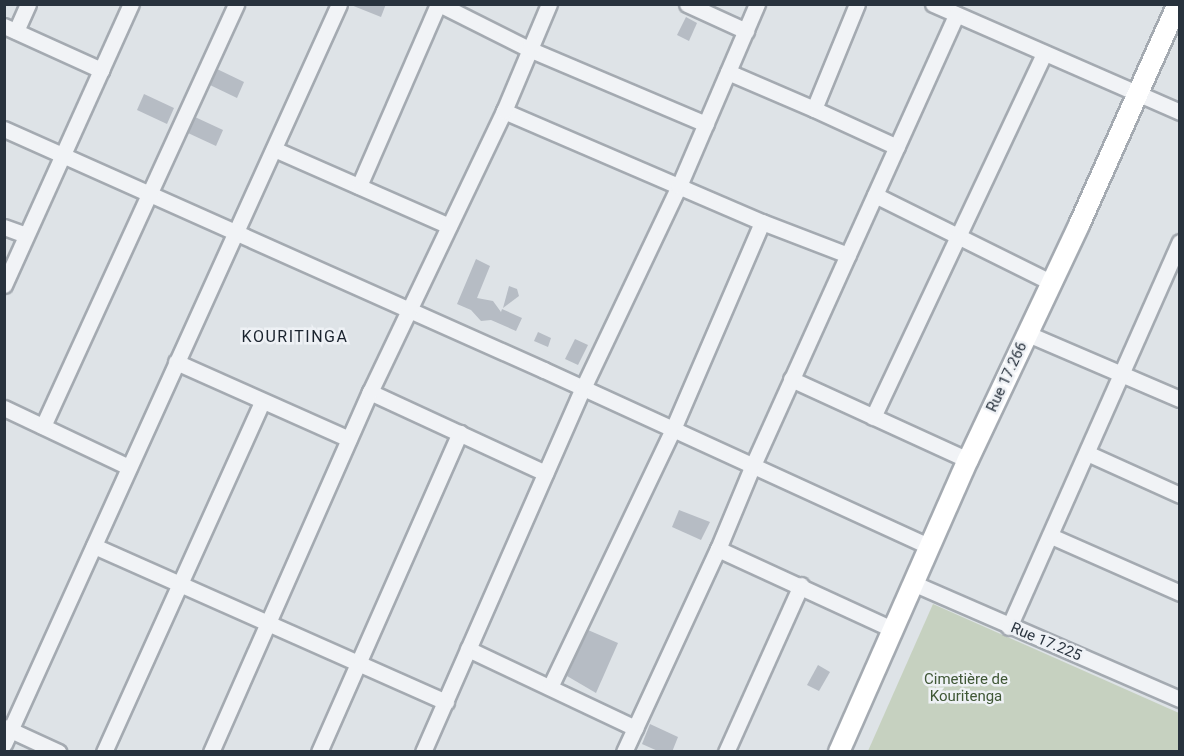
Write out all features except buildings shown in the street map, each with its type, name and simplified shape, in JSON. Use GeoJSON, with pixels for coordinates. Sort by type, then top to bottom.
{"type":"FeatureCollection","features":[{"type":"Feature","properties":{"kind":"main road","name":"Rue 17.266"},"geometry":{"type":"LineString","coordinates":[[839,752],[929,546],[1052,283],[1178,4]]}},
{"type":"Feature","properties":{"kind":"street"},"geometry":{"type":"LineString","coordinates":[[28,4],[10,29],[102,70]]}},
{"type":"Feature","properties":{"kind":"street"},"geometry":{"type":"LineString","coordinates":[[4,285],[65,155],[131,4]]}},
{"type":"Feature","properties":{"kind":"street"},"geometry":{"type":"LineString","coordinates":[[43,426],[147,194],[236,4]]}},
{"type":"Feature","properties":{"kind":"street"},"geometry":{"type":"LineString","coordinates":[[58,752],[7,734],[339,4]]}},
{"type":"Feature","properties":{"kind":"street"},"geometry":{"type":"LineString","coordinates":[[359,186],[439,4],[530,49],[706,124]]}},
{"type":"Feature","properties":{"kind":"street"},"geometry":{"type":"LineString","coordinates":[[211,752],[370,392],[504,111],[549,4]]}},
{"type":"Feature","properties":{"kind":"street"},"geometry":{"type":"LineString","coordinates":[[687,4],[746,31]]}},
{"type":"Feature","properties":{"kind":"street"},"geometry":{"type":"LineString","coordinates":[[423,752],[545,473],[679,186],[757,4]]}},
{"type":"Feature","properties":{"kind":"street"},"geometry":{"type":"LineString","coordinates":[[814,109],[857,4]]}},
{"type":"Feature","properties":{"kind":"street"},"geometry":{"type":"LineString","coordinates":[[933,4],[1179,112]]}},
{"type":"Feature","properties":{"kind":"street"},"geometry":{"type":"LineString","coordinates":[[624,752],[718,549],[791,379],[956,15]]}},
{"type":"Feature","properties":{"kind":"street"},"geometry":{"type":"LineString","coordinates":[[873,417],[1044,53]]}},
{"type":"Feature","properties":{"kind":"street"},"geometry":{"type":"LineString","coordinates":[[728,72],[897,147]]}},
{"type":"Feature","properties":{"kind":"street"},"geometry":{"type":"LineString","coordinates":[[504,111],[762,222],[848,255]]}},
{"type":"Feature","properties":{"kind":"street"},"geometry":{"type":"LineString","coordinates":[[4,129],[234,234],[584,388],[929,546]]}},
{"type":"Feature","properties":{"kind":"street"},"geometry":{"type":"LineString","coordinates":[[274,149],[449,226]]}},
{"type":"Feature","properties":{"kind":"street"},"geometry":{"type":"LineString","coordinates":[[875,195],[1052,283]]}},
{"type":"Feature","properties":{"kind":"street"},"geometry":{"type":"LineString","coordinates":[[550,687],[673,429],[762,222]]}},
{"type":"Feature","properties":{"kind":"street"},"geometry":{"type":"LineString","coordinates":[[4,227],[26,235]]}},
{"type":"Feature","properties":{"kind":"street"},"geometry":{"type":"LineString","coordinates":[[1009,627],[1179,242]]}},
{"type":"Feature","properties":{"kind":"street"},"geometry":{"type":"LineString","coordinates":[[1028,334],[1179,399]]}},
{"type":"Feature","properties":{"kind":"street"},"geometry":{"type":"LineString","coordinates":[[177,362],[349,439]]}},
{"type":"Feature","properties":{"kind":"street"},"geometry":{"type":"LineString","coordinates":[[791,379],[968,460]]}},
{"type":"Feature","properties":{"kind":"street"},"geometry":{"type":"LineString","coordinates":[[370,392],[545,473]]}},
{"type":"Feature","properties":{"kind":"street"},"geometry":{"type":"LineString","coordinates":[[104,752],[262,402]]}},
{"type":"Feature","properties":{"kind":"street"},"geometry":{"type":"LineString","coordinates":[[4,408],[129,467]]}},
{"type":"Feature","properties":{"kind":"street"},"geometry":{"type":"LineString","coordinates":[[319,752],[460,433]]}},
{"type":"Feature","properties":{"kind":"street"},"geometry":{"type":"LineString","coordinates":[[1087,453],[1179,495]]}},
{"type":"Feature","properties":{"kind":"street"},"geometry":{"type":"LineString","coordinates":[[1051,536],[1179,593]]}},
{"type":"Feature","properties":{"kind":"street"},"geometry":{"type":"LineString","coordinates":[[94,546],[446,702]]}},
{"type":"Feature","properties":{"kind":"street"},"geometry":{"type":"LineString","coordinates":[[718,549],[801,585],[892,629]]}},
{"type":"Feature","properties":{"kind":"street","name":"Rue 17.225"},"geometry":{"type":"LineString","coordinates":[[913,583],[1009,627],[1179,699]]}},
{"type":"Feature","properties":{"kind":"street"},"geometry":{"type":"LineString","coordinates":[[726,752],[801,585]]}},
{"type":"Feature","properties":{"kind":"street"},"geometry":{"type":"LineString","coordinates":[[468,649],[635,728]]}},
{"type":"Feature","properties":{"kind":"green space","name":"Cimetière de Kouritenga"},"geometry":{"type":"Polygon","coordinates":[[[933,604],[1179,713],[1179,751],[868,751],[933,604]]]}},
{"type":"Feature","properties":{"kind":"district","name":"KOURITINGA"},"geometry":{"type":"Point","coordinates":[295,337]}}]}
